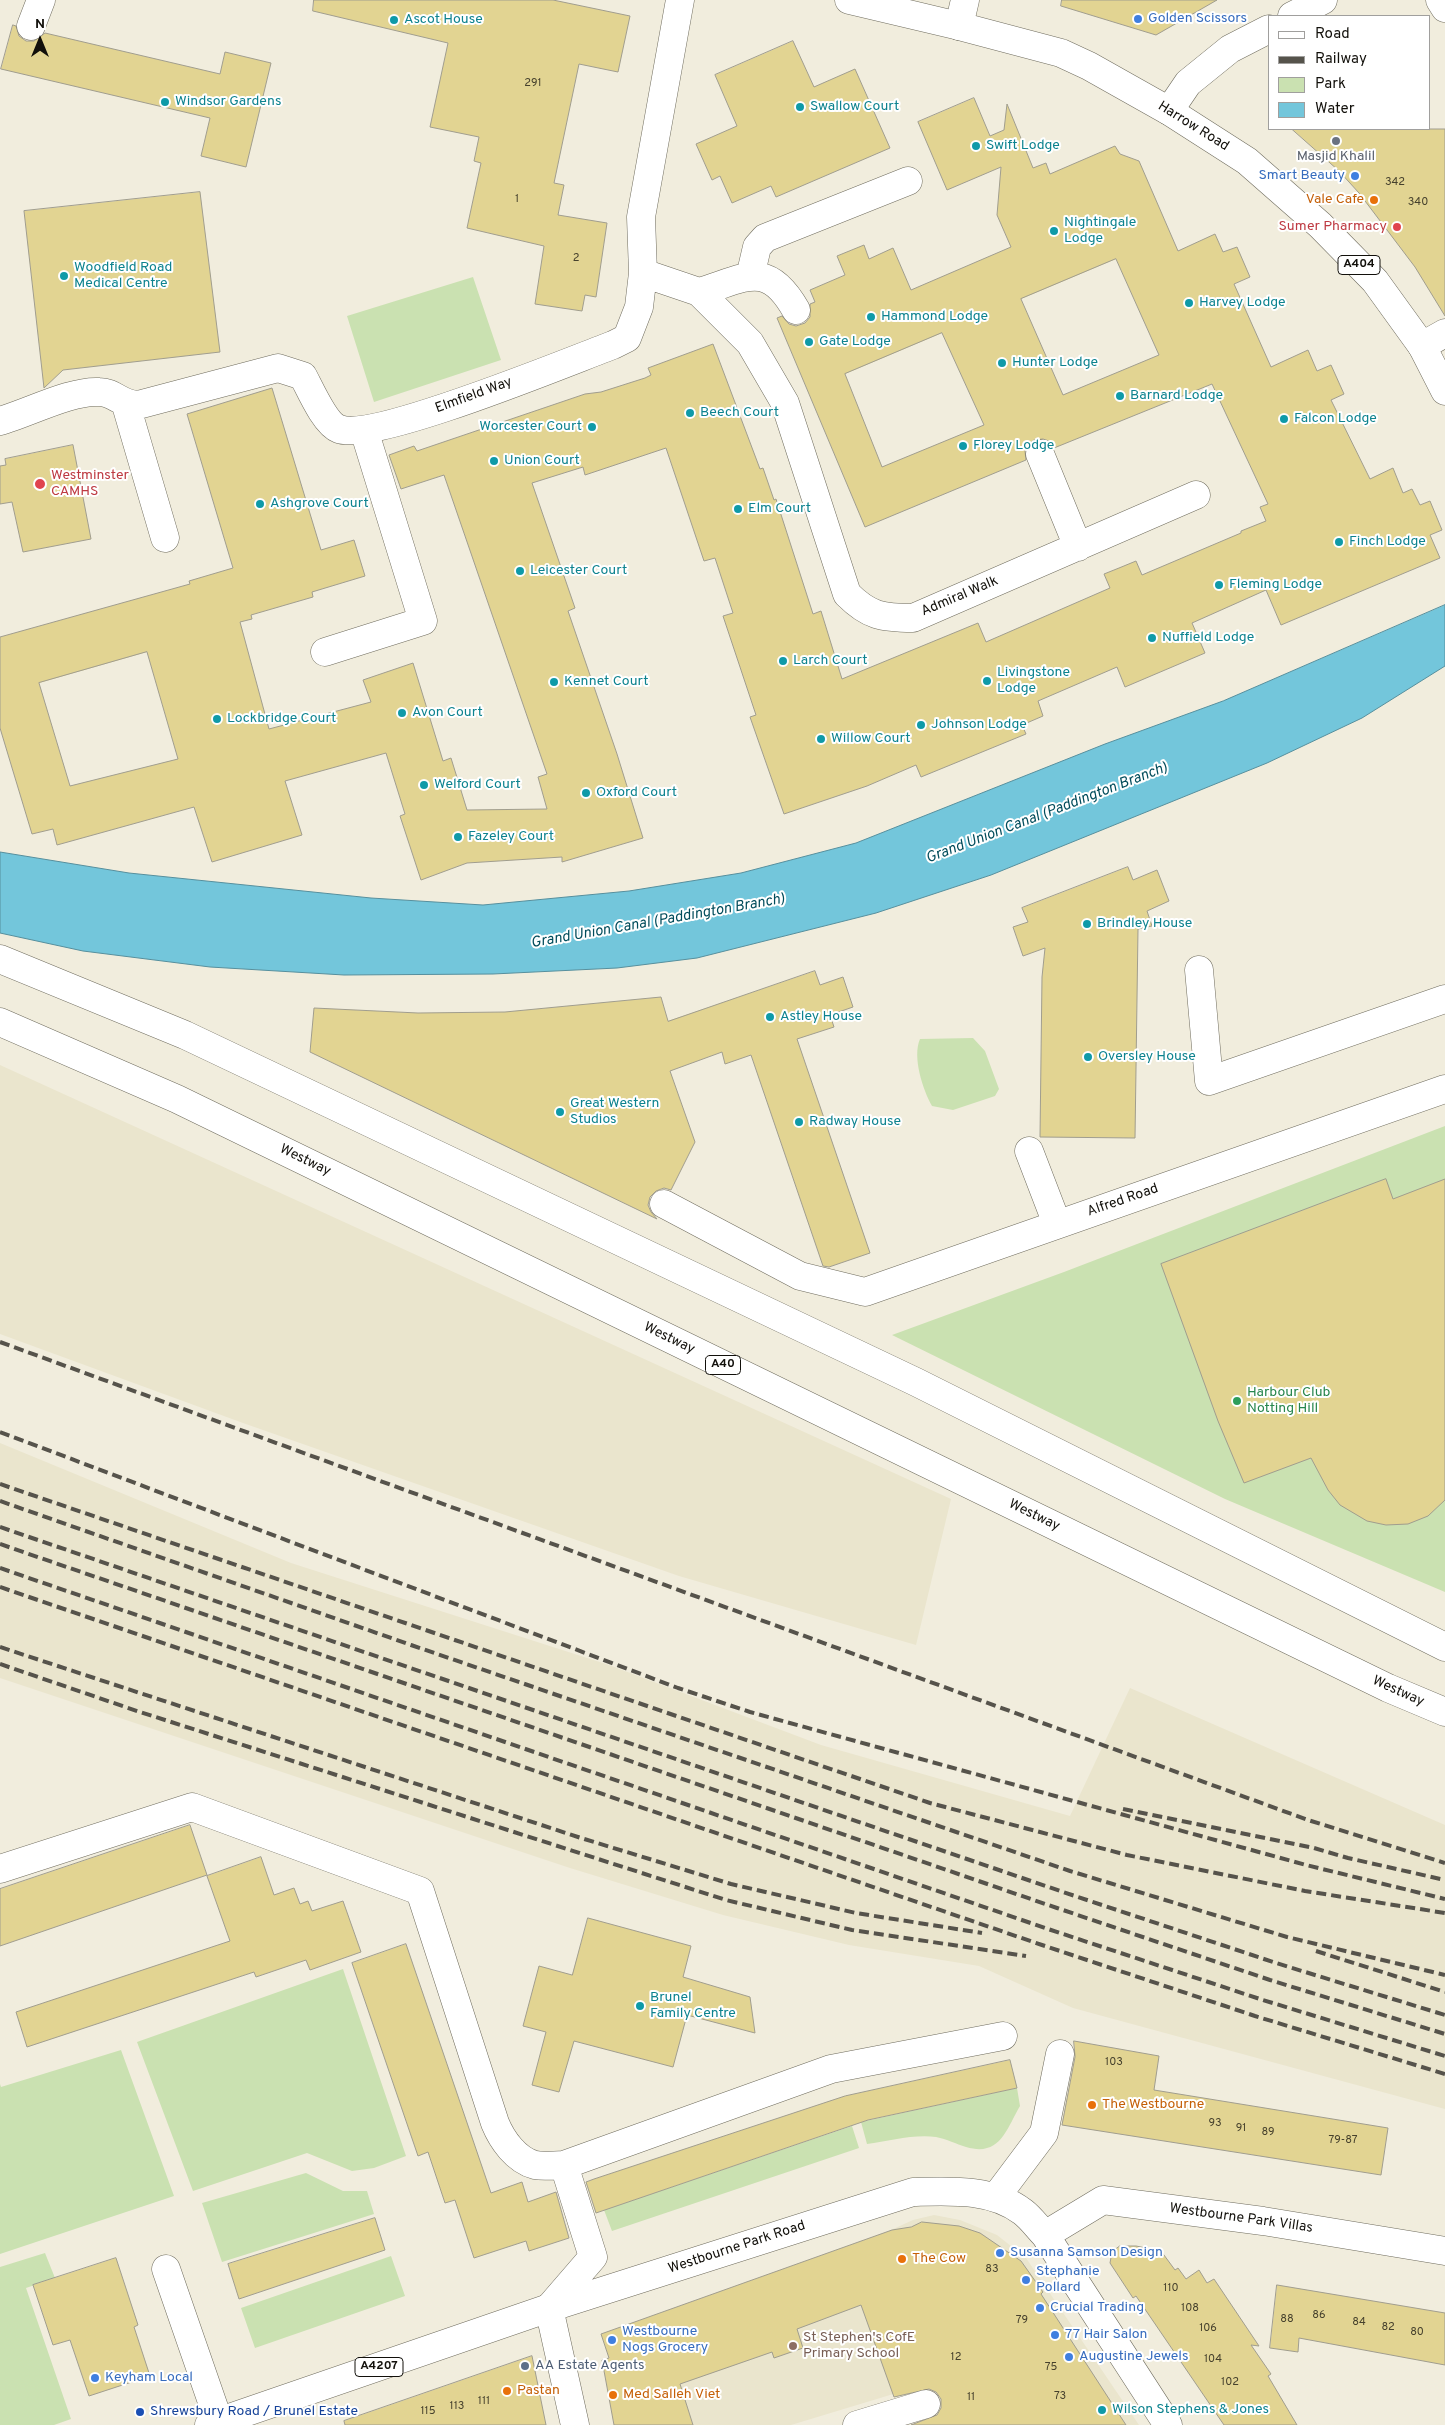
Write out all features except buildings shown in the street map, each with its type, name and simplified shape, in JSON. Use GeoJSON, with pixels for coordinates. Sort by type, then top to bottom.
{"type":"FeatureCollection","features":[{"type":"Feature","properties":{"kind":"main road"},"geometry":{"type":"LineString","coordinates":[[31,26],[41,0]]}},
{"type":"Feature","properties":{"kind":"main road","name":"Elmfield Way"},"geometry":{"type":"LineString","coordinates":[[126,405],[138,405],[278,368],[303,376],[327,418],[337,428],[349,431],[364,430],[403,422],[618,343],[627,338],[639,307],[643,273],[641,217],[680,0]]}},
{"type":"Feature","properties":{"kind":"main road","name":"Harrow Road"},"geometry":{"type":"LineString","coordinates":[[849,0],[962,13],[1061,53],[1089,66],[1168,111],[1247,161],[1292,199],[1374,281],[1422,346],[1445,391]]}},
{"type":"Feature","properties":{"kind":"main road"},"geometry":{"type":"LineString","coordinates":[[1294,15],[1323,0]]}},
{"type":"Feature","properties":{"kind":"main road"},"geometry":{"type":"LineString","coordinates":[[1440,0],[1445,8]]}},
{"type":"Feature","properties":{"kind":"main road"},"geometry":{"type":"LineString","coordinates":[[1168,111],[1188,83],[1230,50],[1268,30]]}},
{"type":"Feature","properties":{"kind":"main road"},"geometry":{"type":"LineString","coordinates":[[750,277],[757,247],[765,238],[908,181]]}},
{"type":"Feature","properties":{"kind":"main road","name":"Admiral Walk"},"geometry":{"type":"LineString","coordinates":[[643,273],[699,292],[750,343],[785,403],[847,594],[862,609],[887,618],[913,618],[1196,495]]}},
{"type":"Feature","properties":{"kind":"main road"},"geometry":{"type":"LineString","coordinates":[[699,292],[750,277],[763,276],[775,281],[787,294],[796,310]]}},
{"type":"Feature","properties":{"kind":"main road"},"geometry":{"type":"LineString","coordinates":[[1422,346],[1445,332]]}},
{"type":"Feature","properties":{"kind":"main road"},"geometry":{"type":"LineString","coordinates":[[7,419],[94,392],[111,394],[126,405],[165,538]]}},
{"type":"Feature","properties":{"kind":"main road"},"geometry":{"type":"LineString","coordinates":[[326,652],[423,621],[364,430]]}},
{"type":"Feature","properties":{"kind":"main road"},"geometry":{"type":"LineString","coordinates":[[1040,454],[1078,547]]}},
{"type":"Feature","properties":{"kind":"main road"},"geometry":{"type":"LineString","coordinates":[[0,959],[186,1035],[871,1361],[1445,1647]]}},
{"type":"Feature","properties":{"kind":"main road"},"geometry":{"type":"LineString","coordinates":[[1199,970],[1209,1081],[1445,999]]}},
{"type":"Feature","properties":{"kind":"main road","name":"Westway"},"geometry":{"type":"LineString","coordinates":[[0,1022],[177,1099],[1361,1675],[1445,1712]]}},
{"type":"Feature","properties":{"kind":"main road","name":"Alfred Road"},"geometry":{"type":"LineString","coordinates":[[664,1204],[800,1276],[865,1292],[1445,1089]]}},
{"type":"Feature","properties":{"kind":"main road"},"geometry":{"type":"LineString","coordinates":[[1029,1151],[1057,1224]]}},
{"type":"Feature","properties":{"kind":"main road"},"geometry":{"type":"LineString","coordinates":[[0,1869],[192,1807],[420,1891],[500,2134],[516,2154],[535,2165],[564,2165],[831,2069],[1003,2036]]}},
{"type":"Feature","properties":{"kind":"main road"},"geometry":{"type":"LineString","coordinates":[[996,2197],[1044,2133],[1060,2054]]}},
{"type":"Feature","properties":{"kind":"main road"},"geometry":{"type":"LineString","coordinates":[[564,2165],[593,2257],[549,2308],[575,2425]]}},
{"type":"Feature","properties":{"kind":"main road","name":"Westbourne Park Road"},"geometry":{"type":"LineString","coordinates":[[214,2423],[549,2308],[913,2192],[964,2192],[996,2197],[1024,2212],[1045,2235],[1168,2425]]}},
{"type":"Feature","properties":{"kind":"main road","name":"Westbourne Park Villas"},"geometry":{"type":"LineString","coordinates":[[1045,2235],[1103,2200],[1263,2221],[1445,2251]]}},
{"type":"Feature","properties":{"kind":"main road"},"geometry":{"type":"LineString","coordinates":[[166,2269],[214,2423]]}},
{"type":"Feature","properties":{"kind":"main road"},"geometry":{"type":"LineString","coordinates":[[856,2425],[926,2404]]}},
{"type":"Feature","properties":{"kind":"shaded area"},"geometry":{"type":"Polygon","coordinates":[[[0,1065],[951,1499],[916,1645],[679,1576],[243,1423],[0,1334],[0,1065]]]}},
{"type":"Feature","properties":{"kind":"shaded area"},"geometry":{"type":"Polygon","coordinates":[[[0,1443],[291,1563],[609,1665],[821,1745],[1070,1816],[1130,1688],[1445,1825],[1445,2109],[1073,2008],[979,1966],[849,1945],[723,1915],[570,1868],[0,1678],[0,1443]]]}},
{"type":"Feature","properties":{"kind":"shaded area"},"geometry":{"type":"Polygon","coordinates":[[[934,2215],[960,2220],[997,2235],[1026,2258],[1139,2425],[1048,2425],[933,2382],[791,2425],[693,2425],[655,2315],[880,2235],[913,2220],[934,2215]]]}},
{"type":"Feature","properties":{"kind":"green space"},"geometry":{"type":"Polygon","coordinates":[[[473,277],[501,360],[374,402],[347,316],[473,277]]]}},
{"type":"Feature","properties":{"kind":"green space"},"geometry":{"type":"Polygon","coordinates":[[[973,1038],[985,1051],[999,1089],[995,1096],[953,1110],[932,1106],[922,1083],[918,1064],[917,1055],[920,1039],[973,1038]]]}},
{"type":"Feature","properties":{"kind":"green space","name":"Harbour Club Notting Hill"},"geometry":{"type":"Polygon","coordinates":[[[1445,1126],[1445,1592],[1225,1499],[892,1335],[1064,1272],[1445,1126]]]}},
{"type":"Feature","properties":{"kind":"green space"},"geometry":{"type":"Polygon","coordinates":[[[343,1969],[406,2156],[374,2168],[352,2171],[307,2153],[193,2191],[137,2042],[343,1969]]]}},
{"type":"Feature","properties":{"kind":"green space"},"geometry":{"type":"Polygon","coordinates":[[[121,2050],[174,2196],[0,2254],[0,2084],[1,2087],[121,2050]]]}},
{"type":"Feature","properties":{"kind":"green space"},"geometry":{"type":"Polygon","coordinates":[[[1017,2088],[1020,2106],[1006,2132],[994,2145],[987,2148],[966,2147],[928,2136],[867,2144],[861,2122],[1017,2088]]]}},
{"type":"Feature","properties":{"kind":"green space"},"geometry":{"type":"Polygon","coordinates":[[[852,2126],[859,2148],[612,2231],[604,2210],[852,2126]]]}},
{"type":"Feature","properties":{"kind":"green space"},"geometry":{"type":"Polygon","coordinates":[[[306,2173],[343,2191],[367,2191],[374,2214],[222,2262],[202,2203],[306,2173]]]}},
{"type":"Feature","properties":{"kind":"green space"},"geometry":{"type":"Polygon","coordinates":[[[45,2253],[55,2278],[26,2288],[71,2419],[54,2425],[0,2425],[0,2267],[45,2253]]]}},
{"type":"Feature","properties":{"kind":"green space"},"geometry":{"type":"Polygon","coordinates":[[[391,2256],[405,2296],[255,2348],[241,2308],[391,2256]]]}},
{"type":"Feature","properties":{"kind":"water","name":"Grand Union Canal (Paddington Branch)"},"geometry":{"type":"Polygon","coordinates":[[[1445,605],[1445,666],[1362,718],[1267,763],[991,875],[876,913],[697,958],[617,968],[493,974],[344,975],[210,967],[83,951],[0,933],[0,852],[129,873],[371,898],[483,905],[629,891],[741,873],[856,843],[1105,744],[1223,701],[1445,605]]]}},
{"type":"Feature","properties":{"kind":"railway"},"geometry":{"type":"LineString","coordinates":[[0,1342],[1308,1820],[1445,1863]]}},
{"type":"Feature","properties":{"kind":"railway"},"geometry":{"type":"LineString","coordinates":[[0,1432],[678,1688],[750,1712],[1306,1865],[1445,1899]]}},
{"type":"Feature","properties":{"kind":"railway"},"geometry":{"type":"LineString","coordinates":[[0,1484],[930,1803],[1127,1855],[1305,1891],[1445,1913]]}},
{"type":"Feature","properties":{"kind":"railway"},"geometry":{"type":"LineString","coordinates":[[0,1501],[411,1645],[1070,1871],[1287,1937],[1445,1975]]}},
{"type":"Feature","properties":{"kind":"railway"},"geometry":{"type":"LineString","coordinates":[[0,1527],[1063,1892],[1276,1963],[1445,2015]]}},
{"type":"Feature","properties":{"kind":"railway"},"geometry":{"type":"LineString","coordinates":[[0,1544],[1057,1908],[1270,1980],[1445,2034]]}},
{"type":"Feature","properties":{"kind":"railway"},"geometry":{"type":"LineString","coordinates":[[0,1568],[1048,1929],[1263,2000],[1445,2056]]}},
{"type":"Feature","properties":{"kind":"railway"},"geometry":{"type":"LineString","coordinates":[[0,1587],[1042,1945],[1255,2016],[1445,2074]]}},
{"type":"Feature","properties":{"kind":"railway"},"geometry":{"type":"LineString","coordinates":[[0,1647],[581,1838],[731,1884],[856,1913],[982,1933]]}},
{"type":"Feature","properties":{"kind":"railway"},"geometry":{"type":"LineString","coordinates":[[0,1664],[140,1712],[726,1900],[852,1930],[1026,1956]]}},
{"type":"Feature","properties":{"kind":"railway"},"geometry":{"type":"LineString","coordinates":[[1123,1809],[1314,1848],[1348,1858],[1445,1880]]}},
{"type":"Feature","properties":{"kind":"railway"},"geometry":{"type":"LineString","coordinates":[[1316,1951],[1445,1992]]}},
{"type":"Feature","properties":{"kind":"place","name":"Golden Scissors"},"geometry":{"type":"Point","coordinates":[1138,19]}},
{"type":"Feature","properties":{"kind":"place","name":"Ascot House"},"geometry":{"type":"Point","coordinates":[394,20]}},
{"type":"Feature","properties":{"kind":"place","name":"Windsor Gardens"},"geometry":{"type":"Point","coordinates":[165,102]}},
{"type":"Feature","properties":{"kind":"place","name":"Swallow Court"},"geometry":{"type":"Point","coordinates":[800,107]}},
{"type":"Feature","properties":{"kind":"place","name":"Masjid Khalil"},"geometry":{"type":"Point","coordinates":[1336,141]}},
{"type":"Feature","properties":{"kind":"place","name":"Swift Lodge"},"geometry":{"type":"Point","coordinates":[976,146]}},
{"type":"Feature","properties":{"kind":"place","name":"Smart Beauty"},"geometry":{"type":"Point","coordinates":[1355,176]}},
{"type":"Feature","properties":{"kind":"place","name":"Vale Cafe"},"geometry":{"type":"Point","coordinates":[1374,200]}},
{"type":"Feature","properties":{"kind":"place","name":"Sumer Pharmacy"},"geometry":{"type":"Point","coordinates":[1397,227]}},
{"type":"Feature","properties":{"kind":"place","name":"Nightingale Lodge"},"geometry":{"type":"Point","coordinates":[1054,231]}},
{"type":"Feature","properties":{"kind":"place","name":"Woodfield Road Medical Centre"},"geometry":{"type":"Point","coordinates":[64,276]}},
{"type":"Feature","properties":{"kind":"place","name":"Harvey Lodge"},"geometry":{"type":"Point","coordinates":[1189,303]}},
{"type":"Feature","properties":{"kind":"place","name":"Hammond Lodge"},"geometry":{"type":"Point","coordinates":[871,317]}},
{"type":"Feature","properties":{"kind":"place","name":"Gate Lodge"},"geometry":{"type":"Point","coordinates":[809,342]}},
{"type":"Feature","properties":{"kind":"place","name":"Hunter Lodge"},"geometry":{"type":"Point","coordinates":[1002,363]}},
{"type":"Feature","properties":{"kind":"place","name":"Barnard Lodge"},"geometry":{"type":"Point","coordinates":[1120,396]}},
{"type":"Feature","properties":{"kind":"place","name":"Beech Court"},"geometry":{"type":"Point","coordinates":[690,413]}},
{"type":"Feature","properties":{"kind":"place","name":"Falcon Lodge"},"geometry":{"type":"Point","coordinates":[1284,419]}},
{"type":"Feature","properties":{"kind":"place","name":"Worcester Court"},"geometry":{"type":"Point","coordinates":[592,427]}},
{"type":"Feature","properties":{"kind":"place","name":"Florey Lodge"},"geometry":{"type":"Point","coordinates":[963,446]}},
{"type":"Feature","properties":{"kind":"place","name":"Union Court"},"geometry":{"type":"Point","coordinates":[494,461]}},
{"type":"Feature","properties":{"kind":"place","name":"Westminster CAMHS"},"geometry":{"type":"Point","coordinates":[40,484]}},
{"type":"Feature","properties":{"kind":"place","name":"Ashgrove Court"},"geometry":{"type":"Point","coordinates":[260,504]}},
{"type":"Feature","properties":{"kind":"place","name":"Elm Court"},"geometry":{"type":"Point","coordinates":[738,509]}},
{"type":"Feature","properties":{"kind":"place","name":"Finch Lodge"},"geometry":{"type":"Point","coordinates":[1339,542]}},
{"type":"Feature","properties":{"kind":"place","name":"Leicester Court"},"geometry":{"type":"Point","coordinates":[520,571]}},
{"type":"Feature","properties":{"kind":"place","name":"Fleming Lodge"},"geometry":{"type":"Point","coordinates":[1219,585]}},
{"type":"Feature","properties":{"kind":"place","name":"Nuffield Lodge"},"geometry":{"type":"Point","coordinates":[1152,638]}},
{"type":"Feature","properties":{"kind":"place","name":"Larch Court"},"geometry":{"type":"Point","coordinates":[783,661]}},
{"type":"Feature","properties":{"kind":"place","name":"Livingstone Lodge"},"geometry":{"type":"Point","coordinates":[987,681]}},
{"type":"Feature","properties":{"kind":"place","name":"Kennet Court"},"geometry":{"type":"Point","coordinates":[554,682]}},
{"type":"Feature","properties":{"kind":"place","name":"Avon Court"},"geometry":{"type":"Point","coordinates":[402,713]}},
{"type":"Feature","properties":{"kind":"place","name":"Lockbridge Court"},"geometry":{"type":"Point","coordinates":[217,719]}},
{"type":"Feature","properties":{"kind":"place","name":"Johnson Lodge"},"geometry":{"type":"Point","coordinates":[921,725]}},
{"type":"Feature","properties":{"kind":"place","name":"Willow Court"},"geometry":{"type":"Point","coordinates":[821,739]}},
{"type":"Feature","properties":{"kind":"place","name":"Welford Court"},"geometry":{"type":"Point","coordinates":[424,785]}},
{"type":"Feature","properties":{"kind":"place","name":"Oxford Court"},"geometry":{"type":"Point","coordinates":[586,793]}},
{"type":"Feature","properties":{"kind":"place","name":"Fazeley Court"},"geometry":{"type":"Point","coordinates":[458,837]}},
{"type":"Feature","properties":{"kind":"place","name":"Brindley House"},"geometry":{"type":"Point","coordinates":[1087,924]}},
{"type":"Feature","properties":{"kind":"place","name":"Astley House"},"geometry":{"type":"Point","coordinates":[770,1017]}},
{"type":"Feature","properties":{"kind":"place","name":"Oversley House"},"geometry":{"type":"Point","coordinates":[1088,1057]}},
{"type":"Feature","properties":{"kind":"place","name":"Great Western Studios"},"geometry":{"type":"Point","coordinates":[560,1112]}},
{"type":"Feature","properties":{"kind":"place","name":"Radway House"},"geometry":{"type":"Point","coordinates":[799,1122]}},
{"type":"Feature","properties":{"kind":"place","name":"Harbour Club Notting Hill"},"geometry":{"type":"Point","coordinates":[1237,1401]}},
{"type":"Feature","properties":{"kind":"place","name":"Brunel Family Centre"},"geometry":{"type":"Point","coordinates":[640,2006]}},
{"type":"Feature","properties":{"kind":"place","name":"The Westbourne"},"geometry":{"type":"Point","coordinates":[1092,2105]}},
{"type":"Feature","properties":{"kind":"place","name":"Susanna Samson Design"},"geometry":{"type":"Point","coordinates":[1000,2253]}},
{"type":"Feature","properties":{"kind":"place","name":"The Cow"},"geometry":{"type":"Point","coordinates":[902,2259]}},
{"type":"Feature","properties":{"kind":"place","name":"Stephanie Pollard"},"geometry":{"type":"Point","coordinates":[1026,2280]}},
{"type":"Feature","properties":{"kind":"place","name":"Crucial Trading"},"geometry":{"type":"Point","coordinates":[1040,2308]}},
{"type":"Feature","properties":{"kind":"place","name":"77 Hair Salon"},"geometry":{"type":"Point","coordinates":[1055,2335]}},
{"type":"Feature","properties":{"kind":"place","name":"Westbourne Nogs Grocery"},"geometry":{"type":"Point","coordinates":[612,2340]}},
{"type":"Feature","properties":{"kind":"place","name":"St Stephen's CofE Primary School"},"geometry":{"type":"Point","coordinates":[793,2346]}},
{"type":"Feature","properties":{"kind":"place","name":"Augustine Jewels"},"geometry":{"type":"Point","coordinates":[1069,2357]}},
{"type":"Feature","properties":{"kind":"place","name":"AA Estate Agents"},"geometry":{"type":"Point","coordinates":[525,2366]}},
{"type":"Feature","properties":{"kind":"place","name":"Keyham Local"},"geometry":{"type":"Point","coordinates":[95,2378]}},
{"type":"Feature","properties":{"kind":"place","name":"Pastan"},"geometry":{"type":"Point","coordinates":[507,2391]}},
{"type":"Feature","properties":{"kind":"place","name":"Med Salleh Viet"},"geometry":{"type":"Point","coordinates":[613,2395]}},
{"type":"Feature","properties":{"kind":"place","name":"Wilson Stephens & Jones"},"geometry":{"type":"Point","coordinates":[1102,2410]}},
{"type":"Feature","properties":{"kind":"place","name":"Shrewsbury Road / Brunel Estate"},"geometry":{"type":"Point","coordinates":[140,2412]}}]}
